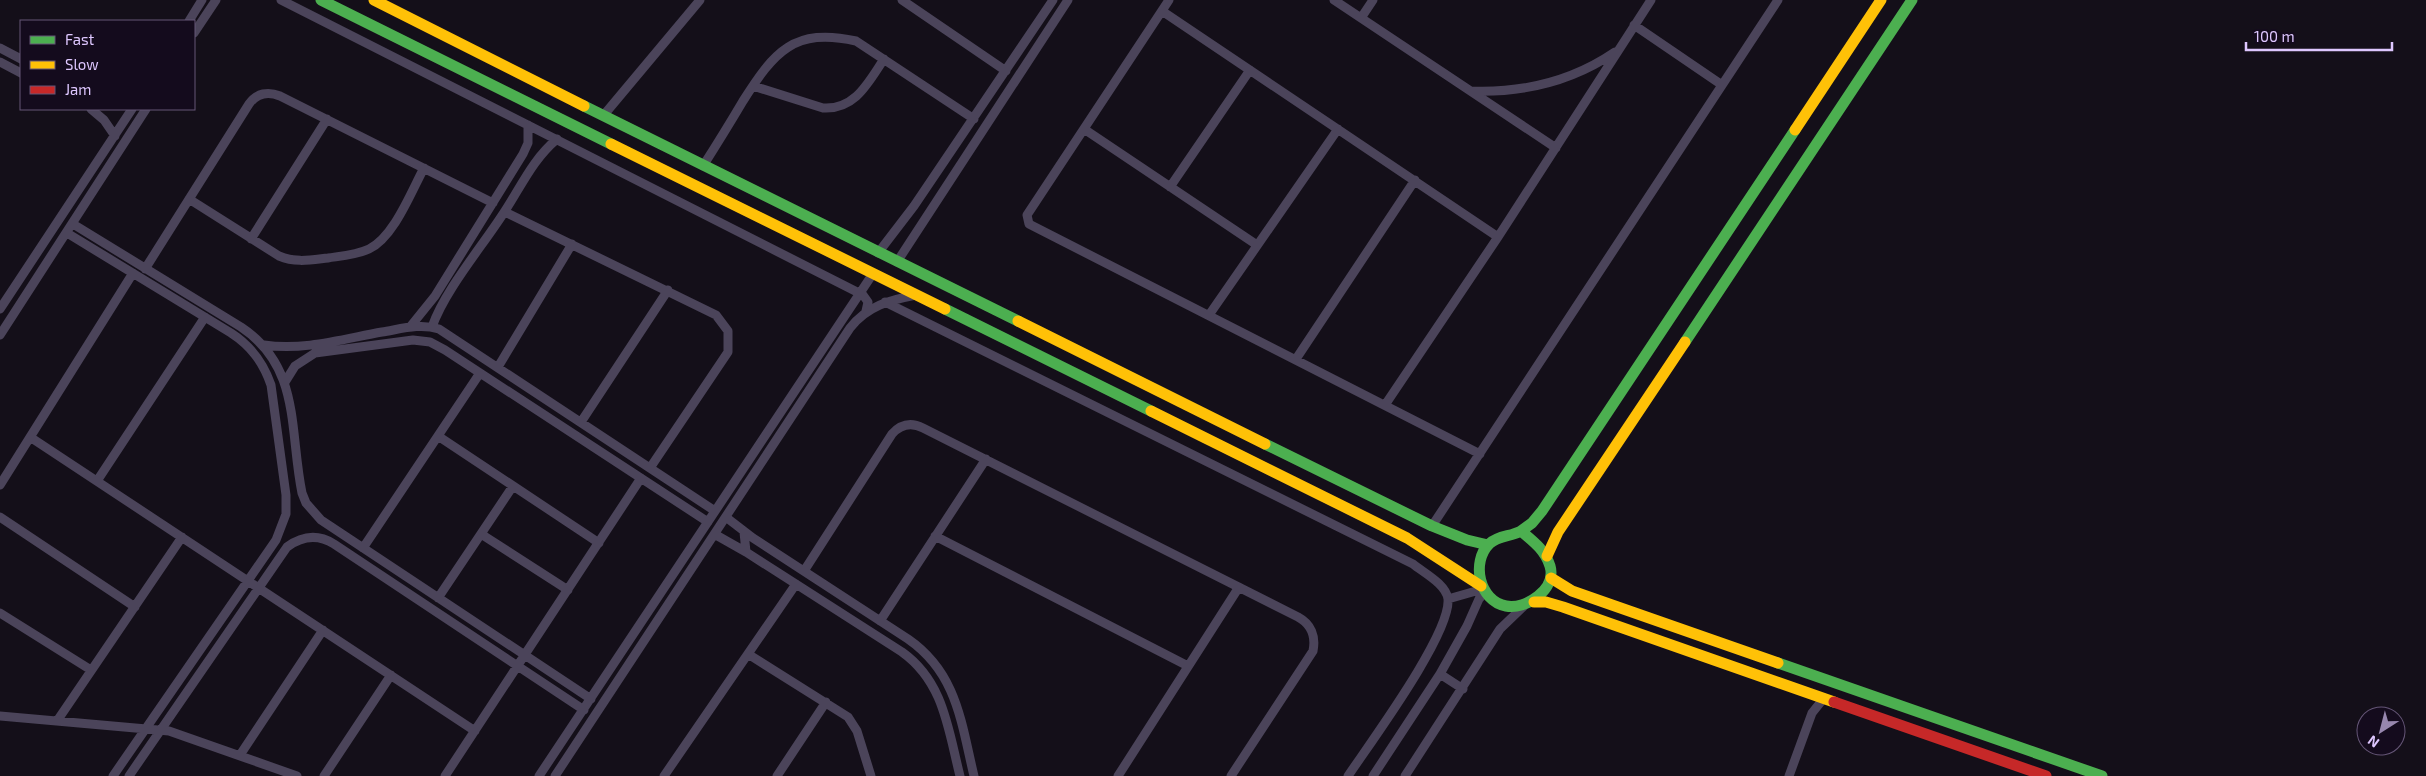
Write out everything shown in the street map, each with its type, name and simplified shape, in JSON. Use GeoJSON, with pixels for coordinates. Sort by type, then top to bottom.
{"type":"FeatureCollection","features":[{"type":"Feature","properties":{"kind":"street"},"geometry":{"type":"LineString","coordinates":[[190,20],[202,0]]}},
{"type":"Feature","properties":{"kind":"street"},"geometry":{"type":"LineString","coordinates":[[195,32],[216,0]]}},
{"type":"Feature","properties":{"kind":"street"},"geometry":{"type":"LineString","coordinates":[[281,0],[860,293],[866,298],[866,311]]}},
{"type":"Feature","properties":{"kind":"street"},"geometry":{"type":"LineString","coordinates":[[321,0],[872,275],[1407,538],[1483,589],[1503,605],[1554,604],[2046,776]]}},
{"type":"Feature","properties":{"kind":"street"},"geometry":{"type":"LineString","coordinates":[[374,0],[618,124],[1432,526],[1467,540],[1488,545]]}},
{"type":"Feature","properties":{"kind":"street"},"geometry":{"type":"LineString","coordinates":[[603,116],[700,0]]}},
{"type":"Feature","properties":{"kind":"street"},"geometry":{"type":"LineString","coordinates":[[902,0],[1006,72]]}},
{"type":"Feature","properties":{"kind":"street"},"geometry":{"type":"LineString","coordinates":[[878,252],[914,206],[1006,72],[1052,0]]}},
{"type":"Feature","properties":{"kind":"street"},"geometry":{"type":"LineString","coordinates":[[896,262],[1068,0]]}},
{"type":"Feature","properties":{"kind":"street"},"geometry":{"type":"LineString","coordinates":[[1169,0],[1027,215],[1029,224],[1480,454]]}},
{"type":"Feature","properties":{"kind":"street"},"geometry":{"type":"LineString","coordinates":[[1334,0],[1556,148]]}},
{"type":"Feature","properties":{"kind":"street"},"geometry":{"type":"LineString","coordinates":[[1361,18],[1373,0]]}},
{"type":"Feature","properties":{"kind":"street"},"geometry":{"type":"LineString","coordinates":[[1385,405],[1498,237],[1651,0]]}},
{"type":"Feature","properties":{"kind":"street"},"geometry":{"type":"LineString","coordinates":[[1432,526],[1778,0]]}},
{"type":"Feature","properties":{"kind":"street"},"geometry":{"type":"LineString","coordinates":[[1373,776],[1440,674],[1467,626],[1483,589],[1478,564],[1482,554],[1488,545],[1501,536],[1521,531],[1542,511],[1881,0]]}},
{"type":"Feature","properties":{"kind":"street"},"geometry":{"type":"LineString","coordinates":[[1547,556],[1558,532],[1912,0]]}},
{"type":"Feature","properties":{"kind":"street"},"geometry":{"type":"LineString","coordinates":[[1162,11],[1498,237]]}},
{"type":"Feature","properties":{"kind":"street"},"geometry":{"type":"LineString","coordinates":[[1634,25],[1722,85]]}},
{"type":"Feature","properties":{"kind":"street"},"geometry":{"type":"LineString","coordinates":[[703,166],[753,86],[773,58],[791,45],[812,37],[834,36],[856,41],[974,119]]}},
{"type":"Feature","properties":{"kind":"street"},"geometry":{"type":"LineString","coordinates":[[0,48],[20,58]]}},
{"type":"Feature","properties":{"kind":"street"},"geometry":{"type":"LineString","coordinates":[[1471,91],[1510,91],[1548,84],[1585,71],[1618,51]]}},
{"type":"Feature","properties":{"kind":"street"},"geometry":{"type":"LineString","coordinates":[[753,86],[823,108],[833,109],[842,107],[858,96],[884,59]]}},
{"type":"Feature","properties":{"kind":"street"},"geometry":{"type":"LineString","coordinates":[[0,62],[20,72]]}},
{"type":"Feature","properties":{"kind":"street"},"geometry":{"type":"LineString","coordinates":[[1170,187],[1250,70]]}},
{"type":"Feature","properties":{"kind":"street"},"geometry":{"type":"LineString","coordinates":[[146,268],[249,104],[259,95],[275,93],[493,203]]}},
{"type":"Feature","properties":{"kind":"street"},"geometry":{"type":"LineString","coordinates":[[92,110],[104,120],[115,136]]}},
{"type":"Feature","properties":{"kind":"street"},"geometry":{"type":"LineString","coordinates":[[0,309],[131,110]]}},
{"type":"Feature","properties":{"kind":"street"},"geometry":{"type":"LineString","coordinates":[[0,334],[145,110]]}},
{"type":"Feature","properties":{"kind":"street"},"geometry":{"type":"LineString","coordinates":[[251,239],[327,119]]}},
{"type":"Feature","properties":{"kind":"street"},"geometry":{"type":"LineString","coordinates":[[607,143],[618,124]]}},
{"type":"Feature","properties":{"kind":"street"},"geometry":{"type":"LineString","coordinates":[[409,328],[423,312],[456,263],[526,148],[529,136],[528,125]]}},
{"type":"Feature","properties":{"kind":"street"},"geometry":{"type":"LineString","coordinates":[[1084,129],[1258,245]]}},
{"type":"Feature","properties":{"kind":"street"},"geometry":{"type":"LineString","coordinates":[[1209,315],[1338,129]]}},
{"type":"Feature","properties":{"kind":"street"},"geometry":{"type":"LineString","coordinates":[[432,327],[440,307],[505,212],[539,157],[557,139]]}},
{"type":"Feature","properties":{"kind":"street"},"geometry":{"type":"LineString","coordinates":[[526,148],[539,157]]}},
{"type":"Feature","properties":{"kind":"street"},"geometry":{"type":"LineString","coordinates":[[190,199],[279,256],[294,260],[354,254],[368,249],[381,241],[390,230],[424,168]]}},
{"type":"Feature","properties":{"kind":"street"},"geometry":{"type":"LineString","coordinates":[[1296,360],[1415,180]]}},
{"type":"Feature","properties":{"kind":"street"},"geometry":{"type":"LineString","coordinates":[[914,206],[926,215]]}},
{"type":"Feature","properties":{"kind":"street"},"geometry":{"type":"LineString","coordinates":[[505,212],[668,290],[721,319],[728,331],[730,345],[728,352],[650,468]]}},
{"type":"Feature","properties":{"kind":"street"},"geometry":{"type":"LineString","coordinates":[[73,224],[241,326],[264,345],[277,364],[285,382],[300,482],[306,503],[321,520],[590,699]]}},
{"type":"Feature","properties":{"kind":"street"},"geometry":{"type":"LineString","coordinates":[[67,233],[242,340],[252,350],[266,372],[274,398],[286,495],[286,514],[276,540],[112,776]]}},
{"type":"Feature","properties":{"kind":"street"},"geometry":{"type":"LineString","coordinates":[[498,367],[572,244]]}},
{"type":"Feature","properties":{"kind":"street"},"geometry":{"type":"LineString","coordinates":[[456,263],[466,270]]}},
{"type":"Feature","properties":{"kind":"street"},"geometry":{"type":"LineString","coordinates":[[0,485],[133,273]]}},
{"type":"Feature","properties":{"kind":"street"},"geometry":{"type":"LineString","coordinates":[[539,776],[872,275]]}},
{"type":"Feature","properties":{"kind":"street"},"geometry":{"type":"LineString","coordinates":[[581,422],[668,290]]}},
{"type":"Feature","properties":{"kind":"street"},"geometry":{"type":"LineString","coordinates":[[555,776],[716,535],[850,328],[866,311],[885,302],[916,296]]}},
{"type":"Feature","properties":{"kind":"street"},"geometry":{"type":"LineString","coordinates":[[885,302],[1413,564],[1441,587],[1448,599],[1442,625],[1430,652],[1348,776]]}},
{"type":"Feature","properties":{"kind":"street"},"geometry":{"type":"LineString","coordinates":[[97,481],[205,317]]}},
{"type":"Feature","properties":{"kind":"street"},"geometry":{"type":"LineString","coordinates":[[264,345],[306,346],[409,328],[432,327],[445,332],[716,510]]}},
{"type":"Feature","properties":{"kind":"street"},"geometry":{"type":"LineString","coordinates":[[285,382],[295,366],[315,353],[413,340],[438,345],[708,522]]}},
{"type":"Feature","properties":{"kind":"street"},"geometry":{"type":"LineString","coordinates":[[363,548],[480,373]]}},
{"type":"Feature","properties":{"kind":"street"},"geometry":{"type":"LineString","coordinates":[[804,571],[895,430],[902,426],[916,425],[1304,620],[1312,631],[1313,651],[1231,776]]}},
{"type":"Feature","properties":{"kind":"street"},"geometry":{"type":"LineString","coordinates":[[438,436],[599,543]]}},
{"type":"Feature","properties":{"kind":"street"},"geometry":{"type":"LineString","coordinates":[[30,437],[475,731]]}},
{"type":"Feature","properties":{"kind":"street"},"geometry":{"type":"LineString","coordinates":[[764,437],[775,444]]}},
{"type":"Feature","properties":{"kind":"street"},"geometry":{"type":"LineString","coordinates":[[880,620],[986,459]]}},
{"type":"Feature","properties":{"kind":"street"},"geometry":{"type":"LineString","coordinates":[[445,776],[641,478]]}},
{"type":"Feature","properties":{"kind":"street"},"geometry":{"type":"LineString","coordinates":[[438,598],[513,486]]}},
{"type":"Feature","properties":{"kind":"street"},"geometry":{"type":"LineString","coordinates":[[0,517],[135,607]]}},
{"type":"Feature","properties":{"kind":"street"},"geometry":{"type":"LineString","coordinates":[[727,518],[744,532],[919,646],[944,676],[955,700],[974,776]]}},
{"type":"Feature","properties":{"kind":"street"},"geometry":{"type":"LineString","coordinates":[[1405,776],[1500,629],[1545,592],[1551,578],[1552,568],[1544,549],[1536,540],[1521,531]]}},
{"type":"Feature","properties":{"kind":"street"},"geometry":{"type":"LineString","coordinates":[[744,532],[746,552]]}},
{"type":"Feature","properties":{"kind":"street"},"geometry":{"type":"LineString","coordinates":[[481,534],[568,590]]}},
{"type":"Feature","properties":{"kind":"street"},"geometry":{"type":"LineString","coordinates":[[716,535],[746,552],[902,652],[927,674],[942,704],[960,776]]}},
{"type":"Feature","properties":{"kind":"street"},"geometry":{"type":"LineString","coordinates":[[935,536],[1188,666]]}},
{"type":"Feature","properties":{"kind":"street"},"geometry":{"type":"LineString","coordinates":[[128,776],[259,588],[292,544],[309,537],[322,538],[334,544],[584,710]]}},
{"type":"Feature","properties":{"kind":"street"},"geometry":{"type":"LineString","coordinates":[[57,721],[182,538]]}},
{"type":"Feature","properties":{"kind":"street"},"geometry":{"type":"LineString","coordinates":[[1551,578],[1572,591],[1615,607],[2102,776]]}},
{"type":"Feature","properties":{"kind":"street"},"geometry":{"type":"LineString","coordinates":[[664,776],[796,584]]}},
{"type":"Feature","properties":{"kind":"street"},"geometry":{"type":"LineString","coordinates":[[1118,776],[1238,587]]}},
{"type":"Feature","properties":{"kind":"street"},"geometry":{"type":"LineString","coordinates":[[1448,599],[1483,589]]}},
{"type":"Feature","properties":{"kind":"street"},"geometry":{"type":"LineString","coordinates":[[1610,624],[1615,607]]}},
{"type":"Feature","properties":{"kind":"street"},"geometry":{"type":"LineString","coordinates":[[0,613],[91,670]]}},
{"type":"Feature","properties":{"kind":"street"},"geometry":{"type":"LineString","coordinates":[[644,618],[656,626]]}},
{"type":"Feature","properties":{"kind":"street"},"geometry":{"type":"LineString","coordinates":[[240,754],[323,630]]}},
{"type":"Feature","properties":{"kind":"street"},"geometry":{"type":"LineString","coordinates":[[748,654],[848,717],[854,724],[871,776]]}},
{"type":"Feature","properties":{"kind":"street"},"geometry":{"type":"LineString","coordinates":[[1440,674],[1463,689]]}},
{"type":"Feature","properties":{"kind":"street"},"geometry":{"type":"LineString","coordinates":[[324,776],[391,675]]}},
{"type":"Feature","properties":{"kind":"street"},"geometry":{"type":"LineString","coordinates":[[1789,776],[1812,713],[1824,698]]}},
{"type":"Feature","properties":{"kind":"street"},"geometry":{"type":"LineString","coordinates":[[777,776],[826,702]]}},
{"type":"Feature","properties":{"kind":"street"},"geometry":{"type":"LineString","coordinates":[[0,716],[160,730],[179,734],[240,754],[297,776]]}},
{"type":"Feature","properties":{"kind":"street"},"geometry":{"type":"LineString","coordinates":[[1990,756],[1996,738]]}},
{"type":"Feature","properties":{"kind":"traffic: fast"},"geometry":{"type":"LineString","coordinates":[[321,0],[611,144]]}},
{"type":"Feature","properties":{"kind":"traffic: fast"},"geometry":{"type":"LineString","coordinates":[[1685,342],[1912,0]]}},
{"type":"Feature","properties":{"kind":"traffic: fast"},"geometry":{"type":"LineString","coordinates":[[584,106],[1018,321]]}},
{"type":"Feature","properties":{"kind":"traffic: fast"},"geometry":{"type":"LineString","coordinates":[[1521,531],[1532,523],[1542,511],[1795,130]]}},
{"type":"Feature","properties":{"kind":"traffic: fast"},"geometry":{"type":"LineString","coordinates":[[945,309],[1151,411]]}},
{"type":"Feature","properties":{"kind":"traffic: fast"},"geometry":{"type":"LineString","coordinates":[[1265,444],[1432,526],[1467,540],[1488,545]]}},
{"type":"Feature","properties":{"kind":"traffic: fast"},"geometry":{"type":"LineString","coordinates":[[1521,531],[1545,555],[1551,574],[1549,583],[1544,590],[1531,601],[1522,605],[1506,606],[1497,603],[1489,597],[1484,589],[1479,570],[1480,561],[1483,552],[1493,541],[1521,531]]}},
{"type":"Feature","properties":{"kind":"traffic: fast"},"geometry":{"type":"LineString","coordinates":[[1778,663],[2102,776]]}},
{"type":"Feature","properties":{"kind":"traffic: slow"},"geometry":{"type":"LineString","coordinates":[[374,0],[584,106]]}},
{"type":"Feature","properties":{"kind":"traffic: slow"},"geometry":{"type":"LineString","coordinates":[[1795,130],[1881,0]]}},
{"type":"Feature","properties":{"kind":"traffic: slow"},"geometry":{"type":"LineString","coordinates":[[611,144],[945,309]]}},
{"type":"Feature","properties":{"kind":"traffic: slow"},"geometry":{"type":"LineString","coordinates":[[1018,321],[1265,444]]}},
{"type":"Feature","properties":{"kind":"traffic: slow"},"geometry":{"type":"LineString","coordinates":[[1547,556],[1558,532],[1685,342]]}},
{"type":"Feature","properties":{"kind":"traffic: slow"},"geometry":{"type":"LineString","coordinates":[[1151,411],[1407,538],[1481,586]]}},
{"type":"Feature","properties":{"kind":"traffic: slow"},"geometry":{"type":"LineString","coordinates":[[1551,578],[1572,591],[1778,663]]}},
{"type":"Feature","properties":{"kind":"traffic: slow"},"geometry":{"type":"LineString","coordinates":[[1534,602],[1546,602],[1563,607],[1834,702]]}},
{"type":"Feature","properties":{"kind":"traffic: jam"},"geometry":{"type":"LineString","coordinates":[[1834,702],[2046,776]]}}]}
